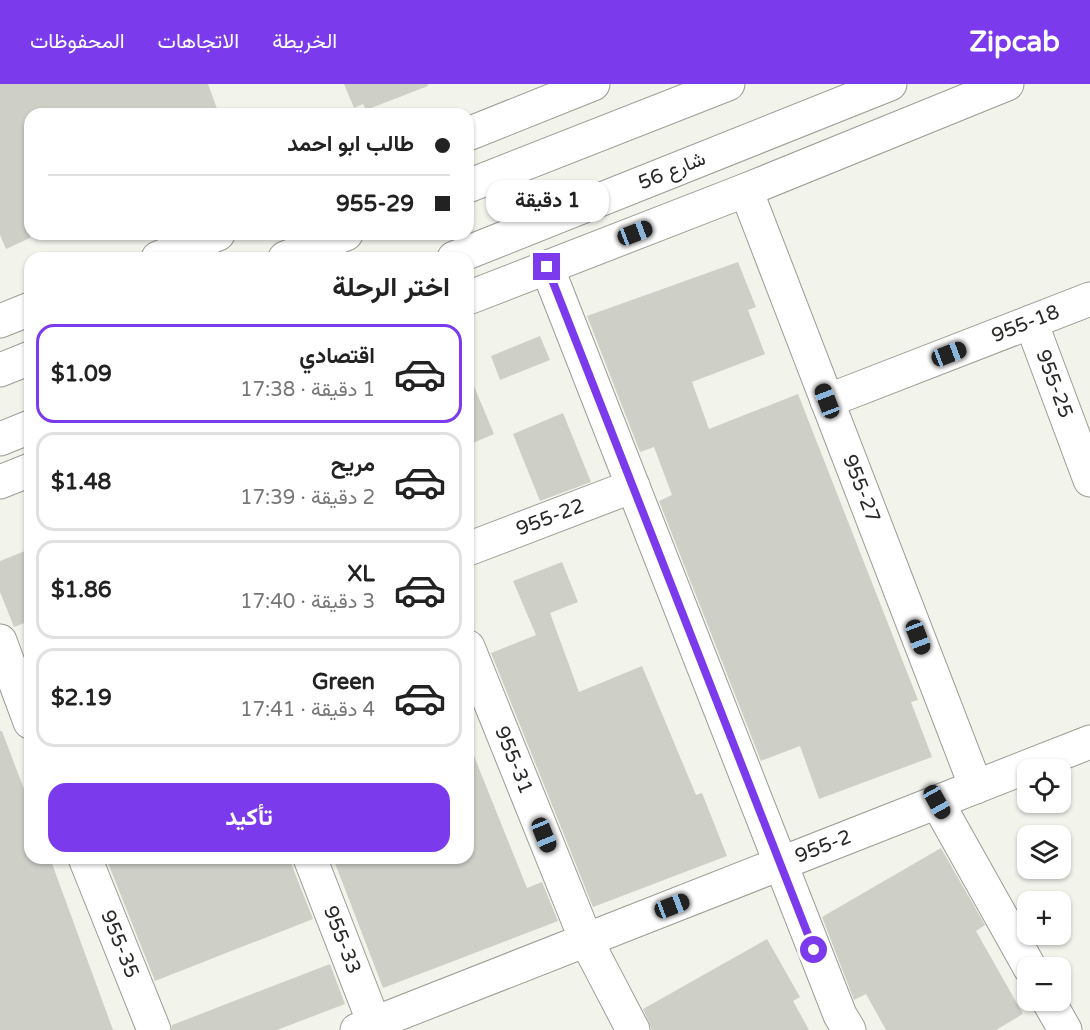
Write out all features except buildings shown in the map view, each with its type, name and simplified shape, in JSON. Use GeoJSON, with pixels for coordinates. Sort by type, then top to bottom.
{"type":"FeatureCollection","features":[{"type":"Feature","properties":{"kind":"street"},"geometry":{"type":"LineString","coordinates":[[474,132],[593,84]]}},
{"type":"Feature","properties":{"kind":"street","name":"شارع 56"},"geometry":{"type":"LineString","coordinates":[[469,252],[890,84]]}},
{"type":"Feature","properties":{"kind":"street"},"geometry":{"type":"LineString","coordinates":[[474,296],[746,190],[1007,84]]}},
{"type":"Feature","properties":{"kind":"street"},"geometry":{"type":"LineString","coordinates":[[474,184],[724,85]]}},
{"type":"Feature","properties":{"kind":"street","name":"955-27"},"geometry":{"type":"LineString","coordinates":[[746,190],[976,787]]}},
{"type":"Feature","properties":{"kind":"street"},"geometry":{"type":"LineString","coordinates":[[173,252],[203,240]]}},
{"type":"Feature","properties":{"kind":"street"},"geometry":{"type":"LineString","coordinates":[[300,252],[331,240]]}},
{"type":"Feature","properties":{"kind":"street"},"geometry":{"type":"LineString","coordinates":[[547,267],[780,864],[840,1015],[849,1030]]}},
{"type":"Feature","properties":{"kind":"street","name":"955-18"},"geometry":{"type":"LineString","coordinates":[[827,401],[1090,299]]}},
{"type":"Feature","properties":{"kind":"street"},"geometry":{"type":"LineString","coordinates":[[0,321],[24,311]]}},
{"type":"Feature","properties":{"kind":"street","name":"955-25"},"geometry":{"type":"LineString","coordinates":[[1031,322],[1090,480]]}},
{"type":"Feature","properties":{"kind":"street"},"geometry":{"type":"LineString","coordinates":[[0,370],[24,360]]}},
{"type":"Feature","properties":{"kind":"street"},"geometry":{"type":"LineString","coordinates":[[0,439],[24,429]]}},
{"type":"Feature","properties":{"kind":"street"},"geometry":{"type":"LineString","coordinates":[[0,482],[24,472]]}},
{"type":"Feature","properties":{"kind":"street","name":"955-22"},"geometry":{"type":"LineString","coordinates":[[474,547],[633,486]]}},
{"type":"Feature","properties":{"kind":"street"},"geometry":{"type":"LineString","coordinates":[[0,640],[24,705]]}},
{"type":"Feature","properties":{"kind":"street","name":"955-31"},"geometry":{"type":"LineString","coordinates":[[474,662],[586,940],[633,1030]]}},
{"type":"Feature","properties":{"kind":"street","name":"955-2"},"geometry":{"type":"LineString","coordinates":[[380,1025],[586,940],[1090,742]]}},
{"type":"Feature","properties":{"kind":"street"},"geometry":{"type":"LineString","coordinates":[[937,802],[1024,957]]}},
{"type":"Feature","properties":{"kind":"street","name":"955-35"},"geometry":{"type":"LineString","coordinates":[[87,864],[154,1030]]}},
{"type":"Feature","properties":{"kind":"street","name":"955-33"},"geometry":{"type":"LineString","coordinates":[[313,864],[380,1025]]}},
{"type":"Feature","properties":{"kind":"street"},"geometry":{"type":"LineString","coordinates":[[1054,1011],[1065,1030]]}},
{"type":"Feature","properties":{"kind":"route"},"geometry":{"type":"LineString","coordinates":[[547,267],[814,950]]}}]}
